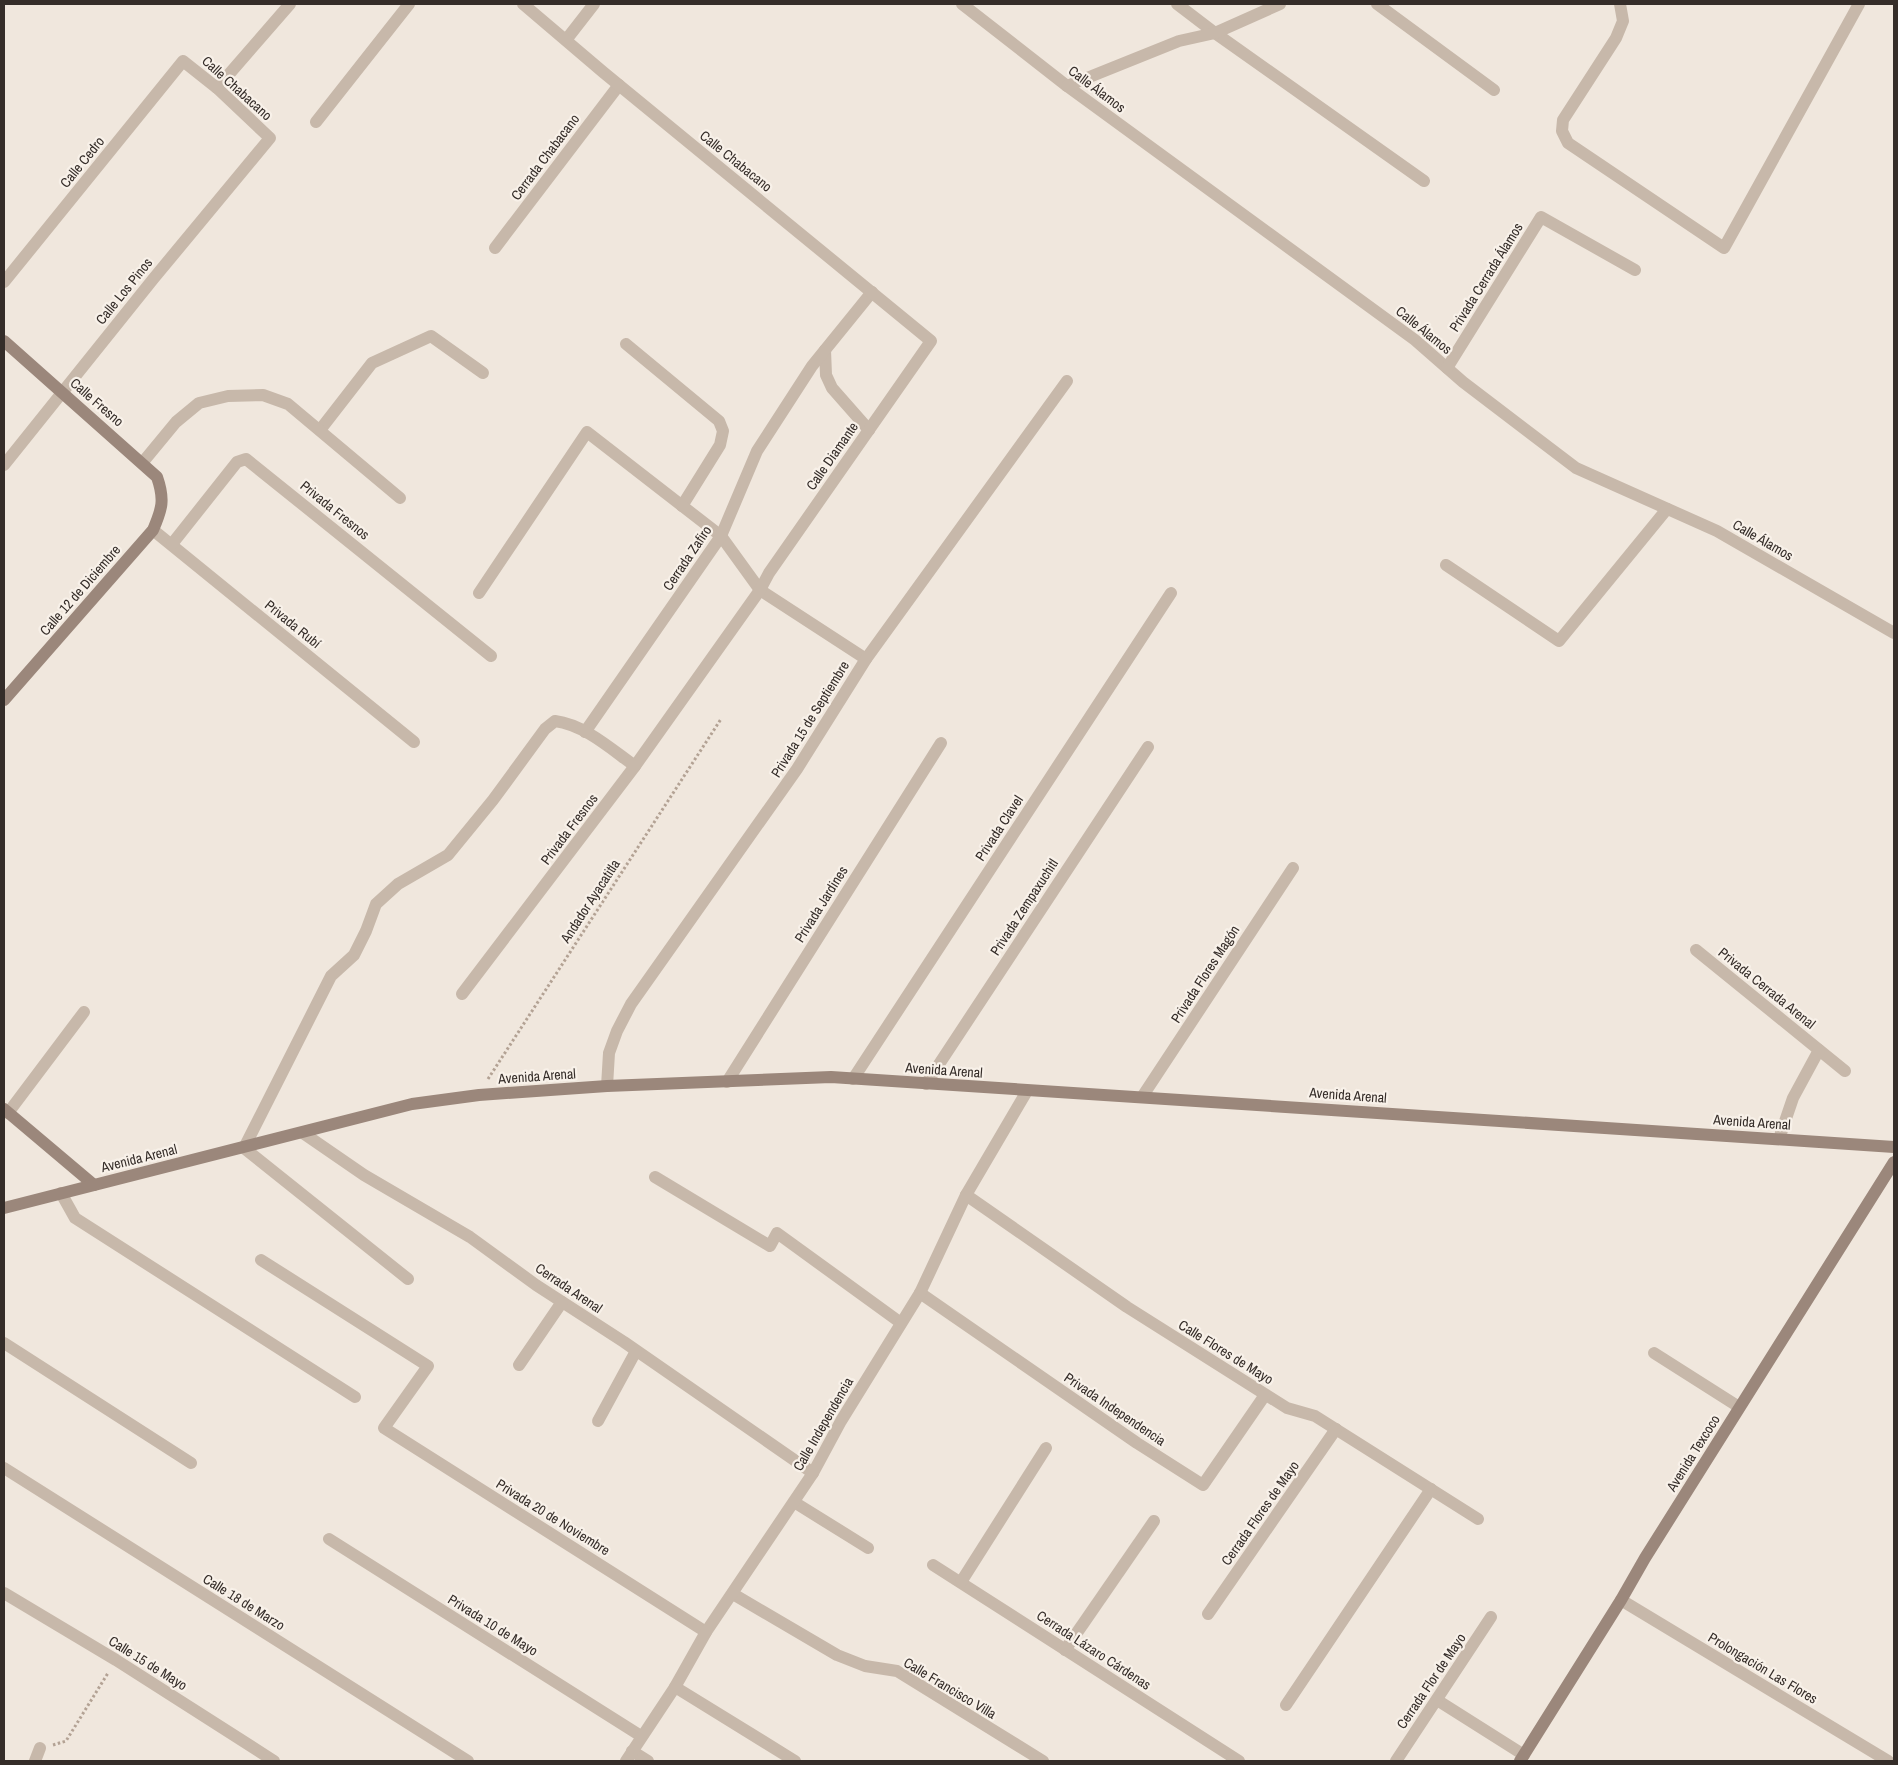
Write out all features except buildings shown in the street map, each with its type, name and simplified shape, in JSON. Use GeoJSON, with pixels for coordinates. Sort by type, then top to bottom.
{"type":"FeatureCollection","features":[{"type":"Feature","properties":{"kind":"main road","name":"Calle Fresno"},"geometry":{"type":"LineString","coordinates":[[4,341],[142,462],[157,477],[162,491]]}},
{"type":"Feature","properties":{"kind":"main road","name":"Calle 12 de Diciembre"},"geometry":{"type":"LineString","coordinates":[[4,700],[153,530],[162,508],[162,491]]}},
{"type":"Feature","properties":{"kind":"main road","name":"Avenida Arenal"},"geometry":{"type":"LineString","coordinates":[[4,1208],[412,1104],[479,1095],[607,1086],[831,1077],[1894,1147]]}},
{"type":"Feature","properties":{"kind":"main road"},"geometry":{"type":"LineString","coordinates":[[6,1111],[94,1185]]}},
{"type":"Feature","properties":{"kind":"main road","name":"Avenida Texcoco"},"geometry":{"type":"LineString","coordinates":[[1522,1758],[1739,1407],[1894,1162]]}},
{"type":"Feature","properties":{"kind":"street"},"geometry":{"type":"LineString","coordinates":[[218,88],[290,4]]}},
{"type":"Feature","properties":{"kind":"street"},"geometry":{"type":"LineString","coordinates":[[316,122],[409,4]]}},
{"type":"Feature","properties":{"kind":"street","name":"Calle Chabacano"},"geometry":{"type":"LineString","coordinates":[[523,4],[931,341]]}},
{"type":"Feature","properties":{"kind":"street"},"geometry":{"type":"LineString","coordinates":[[566,40],[594,4]]}},
{"type":"Feature","properties":{"kind":"street","name":"Calle Álamos"},"geometry":{"type":"LineString","coordinates":[[962,4],[1068,86],[1415,340],[1463,382],[1576,468],[1717,531],[1894,633]]}},
{"type":"Feature","properties":{"kind":"street"},"geometry":{"type":"LineString","coordinates":[[1177,4],[1424,181]]}},
{"type":"Feature","properties":{"kind":"street"},"geometry":{"type":"LineString","coordinates":[[1068,86],[1179,42],[1215,33],[1280,4]]}},
{"type":"Feature","properties":{"kind":"street"},"geometry":{"type":"LineString","coordinates":[[1378,4],[1494,90]]}},
{"type":"Feature","properties":{"kind":"street"},"geometry":{"type":"LineString","coordinates":[[1620,4],[1623,21],[1616,38],[1563,120],[1562,131],[1568,143],[1724,248],[1859,4]]}},
{"type":"Feature","properties":{"kind":"street","name":"Calle Chabacano"},"geometry":{"type":"LineString","coordinates":[[183,60],[218,88],[270,138]]}},
{"type":"Feature","properties":{"kind":"street","name":"Calle Cedro"},"geometry":{"type":"LineString","coordinates":[[4,282],[183,60]]}},
{"type":"Feature","properties":{"kind":"street","name":"Cerrada Chabacano"},"geometry":{"type":"LineString","coordinates":[[495,248],[619,85]]}},
{"type":"Feature","properties":{"kind":"street","name":"Calle Los Pinos"},"geometry":{"type":"LineString","coordinates":[[4,465],[154,278],[270,138]]}},
{"type":"Feature","properties":{"kind":"street","name":"Privada Cerrada Álamos"},"geometry":{"type":"LineString","coordinates":[[1447,368],[1541,217],[1635,270]]}},
{"type":"Feature","properties":{"kind":"street","name":"Cerrada Zafiro"},"geometry":{"type":"LineString","coordinates":[[585,732],[721,536],[758,451],[812,366],[872,292]]}},
{"type":"Feature","properties":{"kind":"street"},"geometry":{"type":"LineString","coordinates":[[320,430],[372,363],[431,336],[483,373]]}},
{"type":"Feature","properties":{"kind":"street","name":"Calle Diamante"},"geometry":{"type":"LineString","coordinates":[[636,766],[760,590],[769,573],[931,341]]}},
{"type":"Feature","properties":{"kind":"street"},"geometry":{"type":"LineString","coordinates":[[626,344],[719,421],[723,431],[720,445],[682,506]]}},
{"type":"Feature","properties":{"kind":"street"},"geometry":{"type":"LineString","coordinates":[[824,350],[826,375],[832,388],[869,430]]}},
{"type":"Feature","properties":{"kind":"street","name":"Privada 15 de Septiembre"},"geometry":{"type":"LineString","coordinates":[[607,1086],[609,1053],[617,1031],[631,1004],[797,769],[866,659],[1067,381]]}},
{"type":"Feature","properties":{"kind":"street"},"geometry":{"type":"LineString","coordinates":[[142,462],[176,422],[199,404],[228,396],[263,395],[288,404],[400,498]]}},
{"type":"Feature","properties":{"kind":"street"},"geometry":{"type":"LineString","coordinates":[[479,592],[587,432],[721,536],[760,590],[866,659]]}},
{"type":"Feature","properties":{"kind":"street","name":"Privada Fresnos"},"geometry":{"type":"LineString","coordinates":[[172,544],[237,462],[246,458],[491,656]]}},
{"type":"Feature","properties":{"kind":"street"},"geometry":{"type":"LineString","coordinates":[[1446,565],[1559,641],[1667,509]]}},
{"type":"Feature","properties":{"kind":"street","name":"Privada Rubí"},"geometry":{"type":"LineString","coordinates":[[153,530],[414,742]]}},
{"type":"Feature","properties":{"kind":"street","name":"Privada Clavel"},"geometry":{"type":"LineString","coordinates":[[853,1079],[1171,593]]}},
{"type":"Feature","properties":{"kind":"street"},"geometry":{"type":"LineString","coordinates":[[408,1279],[244,1148],[331,976],[354,955],[366,931],[376,904],[398,884],[448,855],[493,800],[545,729],[555,722],[568,723],[636,766]]}},
{"type":"Feature","properties":{"kind":"street","name":"Privada Jardines"},"geometry":{"type":"LineString","coordinates":[[727,1082],[940,743]]}},
{"type":"Feature","properties":{"kind":"street","name":"Privada Zempaxuchitl"},"geometry":{"type":"LineString","coordinates":[[926,1084],[1148,748]]}},
{"type":"Feature","properties":{"kind":"street","name":"Privada Fresnos"},"geometry":{"type":"LineString","coordinates":[[462,994],[636,766]]}},
{"type":"Feature","properties":{"kind":"street","name":"Privada Flores Magón"},"geometry":{"type":"LineString","coordinates":[[1142,1097],[1293,868]]}},
{"type":"Feature","properties":{"kind":"street","name":"Privada Cerrada Arenal"},"geometry":{"type":"LineString","coordinates":[[1696,950],[1845,1071]]}},
{"type":"Feature","properties":{"kind":"street"},"geometry":{"type":"LineString","coordinates":[[6,1111],[84,1012]]}},
{"type":"Feature","properties":{"kind":"street","name":"Privada Cerrada Arenal"},"geometry":{"type":"LineString","coordinates":[[1779,1139],[1793,1098],[1819,1050]]}},
{"type":"Feature","properties":{"kind":"street","name":"Calle Independencia"},"geometry":{"type":"LineString","coordinates":[[629,1756],[675,1687],[706,1632],[813,1473],[841,1421],[920,1293],[966,1195],[1028,1090]]}},
{"type":"Feature","properties":{"kind":"street","name":"Cerrada Arenal"},"geometry":{"type":"LineString","coordinates":[[303,1133],[364,1175],[470,1237],[813,1473]]}},
{"type":"Feature","properties":{"kind":"street"},"geometry":{"type":"LineString","coordinates":[[655,1177],[770,1246],[777,1233],[901,1322]]}},
{"type":"Feature","properties":{"kind":"street"},"geometry":{"type":"LineString","coordinates":[[61,1193],[75,1218],[355,1397]]}},
{"type":"Feature","properties":{"kind":"street","name":"Calle Flores de Mayo"},"geometry":{"type":"LineString","coordinates":[[966,1195],[1127,1306],[1266,1395],[1287,1408],[1315,1416],[1478,1519]]}},
{"type":"Feature","properties":{"kind":"street","name":"Privada 20 de Noviembre"},"geometry":{"type":"LineString","coordinates":[[260,1260],[428,1366],[384,1428],[706,1632]]}},
{"type":"Feature","properties":{"kind":"street","name":"Privada Independencia"},"geometry":{"type":"LineString","coordinates":[[920,1293],[1203,1485],[1266,1395]]}},
{"type":"Feature","properties":{"kind":"street"},"geometry":{"type":"LineString","coordinates":[[519,1365],[562,1302]]}},
{"type":"Feature","properties":{"kind":"street"},"geometry":{"type":"LineString","coordinates":[[4,1343],[191,1463]]}},
{"type":"Feature","properties":{"kind":"street"},"geometry":{"type":"LineString","coordinates":[[598,1421],[636,1351]]}},
{"type":"Feature","properties":{"kind":"street"},"geometry":{"type":"LineString","coordinates":[[1654,1353],[1739,1407]]}},
{"type":"Feature","properties":{"kind":"street","name":"Cerrada Flores de Mayo"},"geometry":{"type":"LineString","coordinates":[[1208,1614],[1336,1429]]}},
{"type":"Feature","properties":{"kind":"street"},"geometry":{"type":"LineString","coordinates":[[960,1582],[1046,1448]]}},
{"type":"Feature","properties":{"kind":"street","name":"Calle 18 de Marzo"},"geometry":{"type":"LineString","coordinates":[[4,1468],[468,1761]]}},
{"type":"Feature","properties":{"kind":"street"},"geometry":{"type":"LineString","coordinates":[[1286,1705],[1431,1489]]}},
{"type":"Feature","properties":{"kind":"street"},"geometry":{"type":"LineString","coordinates":[[794,1502],[868,1548]]}},
{"type":"Feature","properties":{"kind":"street"},"geometry":{"type":"LineString","coordinates":[[1065,1650],[1154,1521]]}},
{"type":"Feature","properties":{"kind":"street","name":"Privada 10 de Mayo"},"geometry":{"type":"LineString","coordinates":[[329,1539],[641,1736]]}},
{"type":"Feature","properties":{"kind":"street","name":"Cerrada Lázaro Cárdenas"},"geometry":{"type":"LineString","coordinates":[[933,1565],[1239,1761]]}},
{"type":"Feature","properties":{"kind":"street","name":"Calle 15 de Mayo"},"geometry":{"type":"LineString","coordinates":[[4,1593],[116,1660],[274,1761]]}},
{"type":"Feature","properties":{"kind":"street","name":"Calle Francisco Villa"},"geometry":{"type":"LineString","coordinates":[[733,1594],[837,1655],[866,1666],[897,1671],[1043,1761]]}},
{"type":"Feature","properties":{"kind":"street","name":"Prolongación Las Flores"},"geometry":{"type":"LineString","coordinates":[[1621,1600],[1888,1761]]}},
{"type":"Feature","properties":{"kind":"street","name":"Cerrada Flor de Mayo"},"geometry":{"type":"LineString","coordinates":[[1396,1761],[1491,1617]]}},
{"type":"Feature","properties":{"kind":"street"},"geometry":{"type":"LineString","coordinates":[[675,1687],[795,1761]]}},
{"type":"Feature","properties":{"kind":"street"},"geometry":{"type":"LineString","coordinates":[[1437,1700],[1522,1758]]}},
{"type":"Feature","properties":{"kind":"street"},"geometry":{"type":"LineString","coordinates":[[34,1761],[40,1748]]}},
{"type":"Feature","properties":{"kind":"street"},"geometry":{"type":"LineString","coordinates":[[629,1756],[648,1761]]}},
{"type":"Feature","properties":{"kind":"path","name":"Andador Ayacatitla"},"geometry":{"type":"LineString","coordinates":[[479,1095],[721,719]]}},
{"type":"Feature","properties":{"kind":"path"},"geometry":{"type":"LineString","coordinates":[[40,1748],[66,1741],[116,1660]]}}]}
